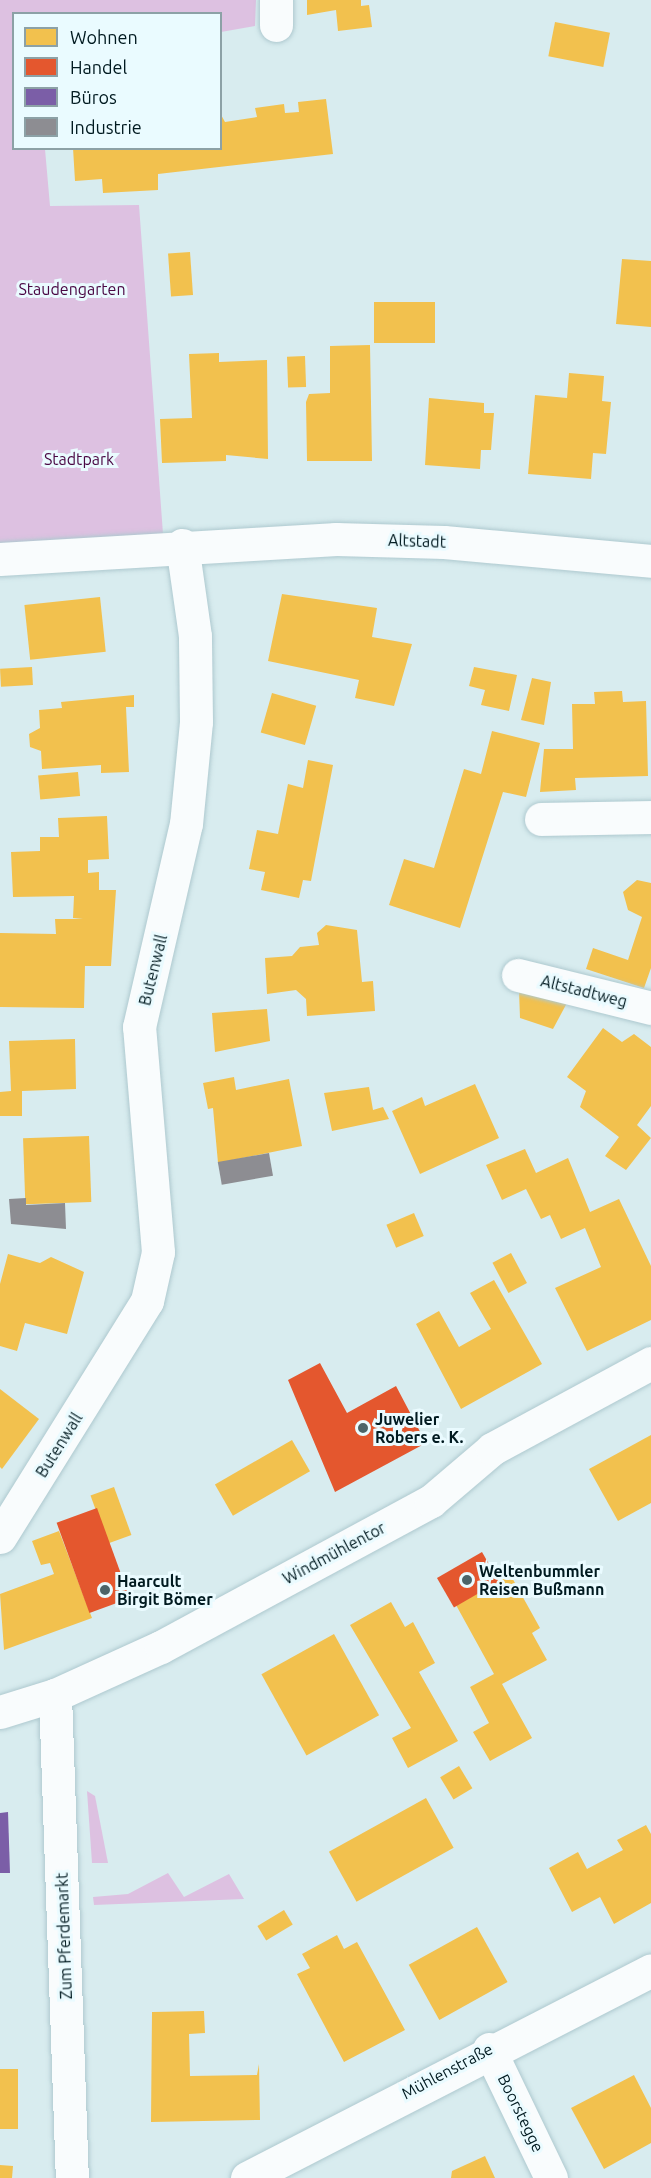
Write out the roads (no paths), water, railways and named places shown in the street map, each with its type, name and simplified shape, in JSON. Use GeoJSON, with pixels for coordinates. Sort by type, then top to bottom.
{"type":"FeatureCollection","features":[{"type":"Feature","properties":{"kind":"street","name":"Altstadt"},"geometry":{"type":"LineString","coordinates":[[182,545],[444,542],[651,561]]}},
{"type":"Feature","properties":{"kind":"street"},"geometry":{"type":"LineString","coordinates":[[0,560],[182,545]]}},
{"type":"Feature","properties":{"kind":"street","name":"Butenwall"},"geometry":{"type":"LineString","coordinates":[[0,1537],[147,1301],[158,1252],[139,1027],[186,824],[196,722],[195,636],[182,545]]}},
{"type":"Feature","properties":{"kind":"street"},"geometry":{"type":"LineString","coordinates":[[541,819],[651,817]]}},
{"type":"Feature","properties":{"kind":"street","name":"Altstadtweg"},"geometry":{"type":"LineString","coordinates":[[518,975],[651,1008]]}},
{"type":"Feature","properties":{"kind":"street","name":"Windmühlentor"},"geometry":{"type":"LineString","coordinates":[[0,1712],[55,1695],[161,1647],[431,1501],[492,1449],[651,1364]]}},
{"type":"Feature","properties":{"kind":"street","name":"Zum Pferdemarkt"},"geometry":{"type":"LineString","coordinates":[[55,1695],[72,2178]]}},
{"type":"Feature","properties":{"kind":"street","name":"Mühlenstraße"},"geometry":{"type":"LineString","coordinates":[[247,2178],[489,2049],[651,1970]]}},
{"type":"Feature","properties":{"kind":"street","name":"Boorstegge"},"geometry":{"type":"LineString","coordinates":[[489,2049],[551,2178]]}},
{"type":"Feature","properties":{"kind":"place","name":"Juwelier Robers e. K."},"geometry":{"type":"Point","coordinates":[363,1428]}},
{"type":"Feature","properties":{"kind":"place","name":"Weltenbummler Reisen Bußmann"},"geometry":{"type":"Point","coordinates":[467,1580]}},
{"type":"Feature","properties":{"kind":"place","name":"Haarcult Birgit Bömer"},"geometry":{"type":"Point","coordinates":[105,1590]}},
{"type":"Feature","properties":{"kind":"park label","name":"Staudengarten"},"geometry":{"type":"Point","coordinates":[72,289]}},
{"type":"Feature","properties":{"kind":"park label","name":"Stadtpark"},"geometry":{"type":"Point","coordinates":[79,459]}}]}
